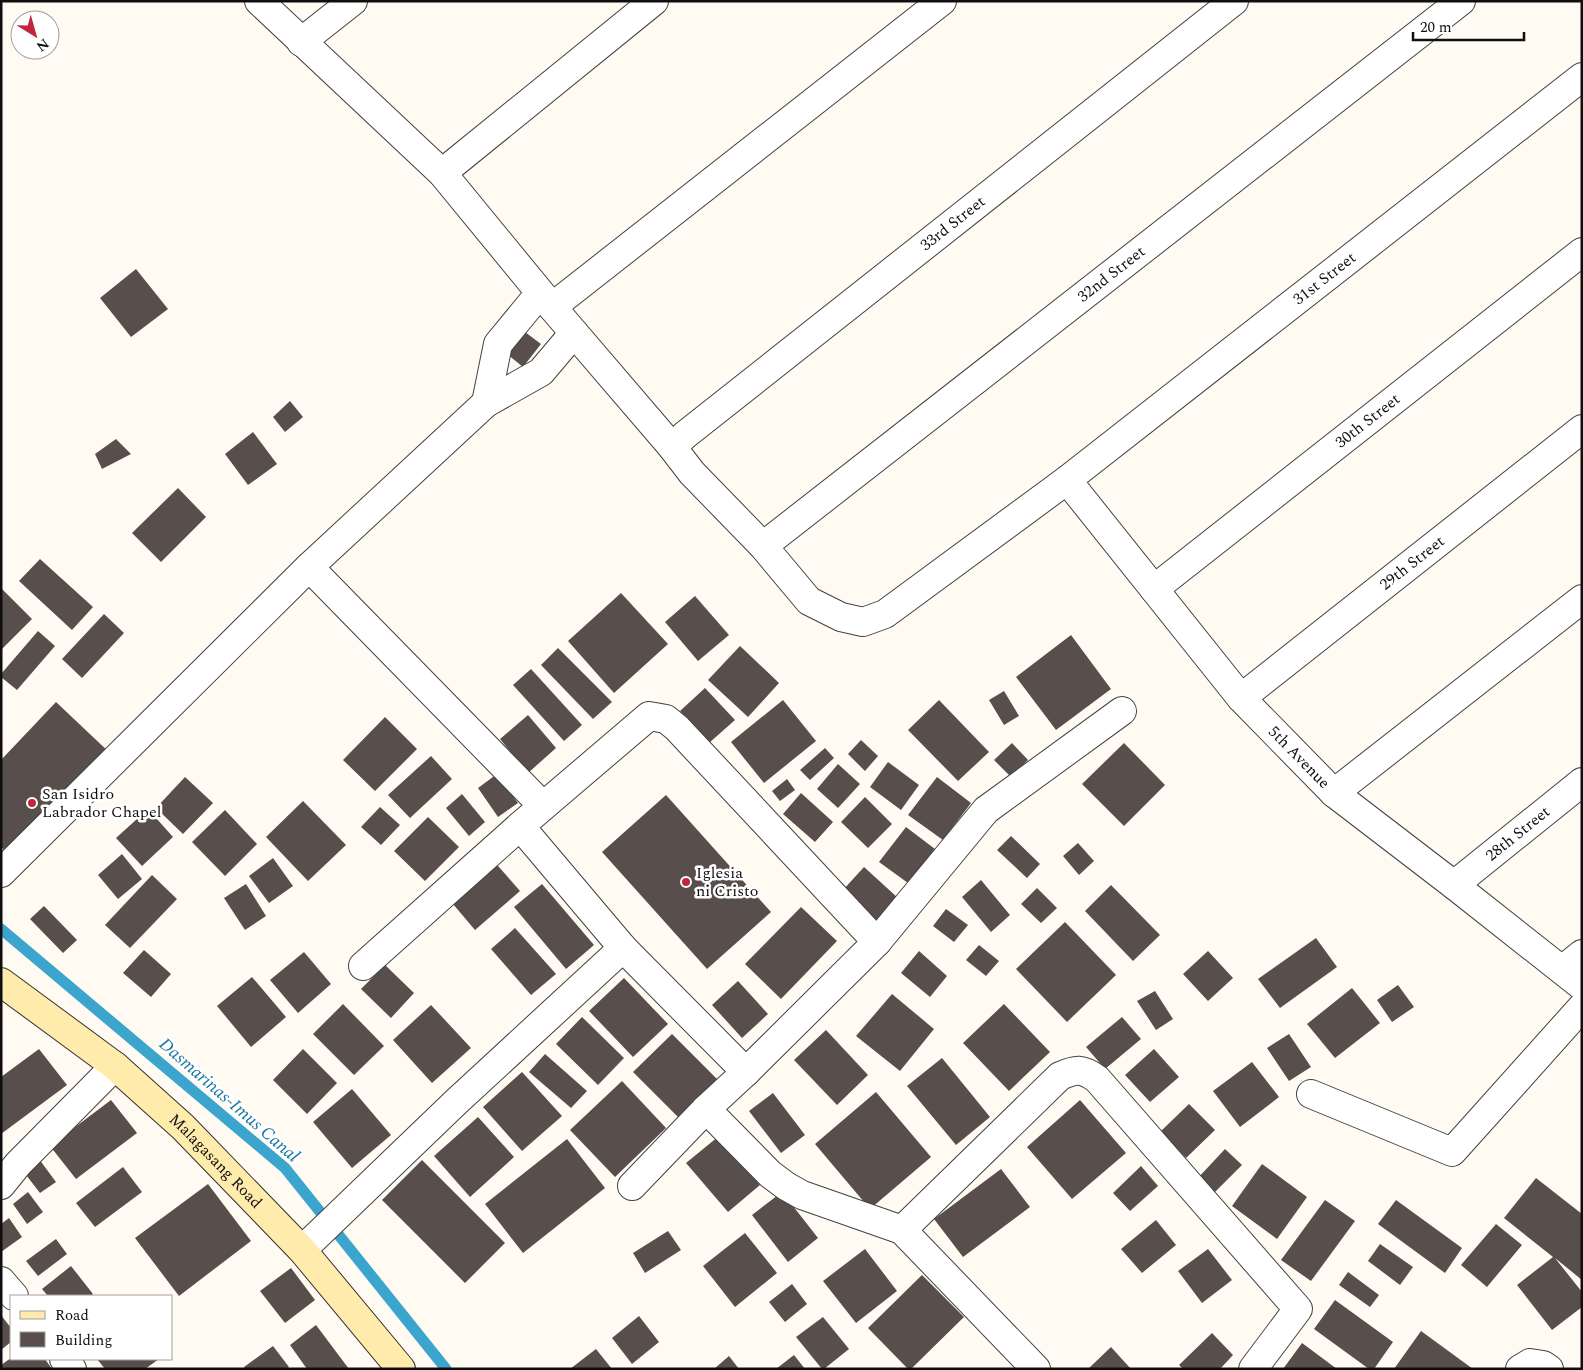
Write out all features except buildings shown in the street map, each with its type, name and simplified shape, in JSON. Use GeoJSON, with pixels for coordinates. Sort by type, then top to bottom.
{"type":"FeatureCollection","features":[{"type":"Feature","properties":{"kind":"main road","name":"Malagasang Road"},"geometry":{"type":"LineString","coordinates":[[1,982],[115,1066],[183,1127],[302,1250],[401,1369]]}},
{"type":"Feature","properties":{"kind":"street","name":"31st Street"},"geometry":{"type":"LineString","coordinates":[[259,1],[442,173],[692,473],[763,546],[809,600],[841,618],[863,622],[885,614],[1067,480],[1582,77]]}},
{"type":"Feature","properties":{"kind":"street"},"geometry":{"type":"LineString","coordinates":[[301,42],[353,1]]}},
{"type":"Feature","properties":{"kind":"street"},"geometry":{"type":"LineString","coordinates":[[442,173],[654,1]]}},
{"type":"Feature","properties":{"kind":"street"},"geometry":{"type":"LineString","coordinates":[[486,403],[498,344],[546,300],[942,1]]}},
{"type":"Feature","properties":{"kind":"street","name":"33rd Street"},"geometry":{"type":"LineString","coordinates":[[672,447],[1234,1]]}},
{"type":"Feature","properties":{"kind":"street","name":"32nd Street"},"geometry":{"type":"LineString","coordinates":[[763,546],[1461,1]]}},
{"type":"Feature","properties":{"kind":"street","name":"30th Street"},"geometry":{"type":"LineString","coordinates":[[1154,588],[1582,252]]}},
{"type":"Feature","properties":{"kind":"street"},"geometry":{"type":"LineString","coordinates":[[1,873],[309,568],[486,403],[541,372],[574,333]]}},
{"type":"Feature","properties":{"kind":"street","name":"29th Street"},"geometry":{"type":"LineString","coordinates":[[1241,698],[1582,429]]}},
{"type":"Feature","properties":{"kind":"street","name":"5th Avenue"},"geometry":{"type":"LineString","coordinates":[[1067,480],[1241,698],[1334,793],[1454,885],[1575,970]]}},
{"type":"Feature","properties":{"kind":"street"},"geometry":{"type":"LineString","coordinates":[[309,568],[543,806]]}},
{"type":"Feature","properties":{"kind":"street"},"geometry":{"type":"LineString","coordinates":[[1334,793],[1582,599]]}},
{"type":"Feature","properties":{"kind":"street"},"geometry":{"type":"LineString","coordinates":[[632,1186],[706,1109],[877,942],[986,810],[1122,711]]}},
{"type":"Feature","properties":{"kind":"street"},"geometry":{"type":"LineString","coordinates":[[363,966],[520,826],[649,716],[666,719],[677,728],[877,942]]}},
{"type":"Feature","properties":{"kind":"street","name":"28th Street"},"geometry":{"type":"LineString","coordinates":[[1454,885],[1582,782]]}},
{"type":"Feature","properties":{"kind":"street"},"geometry":{"type":"LineString","coordinates":[[520,826],[622,948],[746,1072]]}},
{"type":"Feature","properties":{"kind":"street"},"geometry":{"type":"LineString","coordinates":[[302,1250],[456,1102],[622,948]]}},
{"type":"Feature","properties":{"kind":"street"},"geometry":{"type":"LineString","coordinates":[[1311,1094],[1452,1152],[1582,1007]]}},
{"type":"Feature","properties":{"kind":"street"},"geometry":{"type":"LineString","coordinates":[[1,1185],[18,1164],[115,1066]]}},
{"type":"Feature","properties":{"kind":"street"},"geometry":{"type":"LineString","coordinates":[[902,1230],[1060,1076],[1074,1070],[1088,1072],[1298,1309],[1252,1369]]}},
{"type":"Feature","properties":{"kind":"street"},"geometry":{"type":"LineString","coordinates":[[706,1109],[770,1174],[786,1186],[802,1195],[902,1230],[1036,1369]]}},
{"type":"Feature","properties":{"kind":"street"},"geometry":{"type":"LineString","coordinates":[[1,1282],[13,1295]]}},
{"type":"Feature","properties":{"kind":"street"},"geometry":{"type":"LineString","coordinates":[[1520,1369],[1530,1363],[1543,1365],[1548,1369]]}},
{"type":"Feature","properties":{"kind":"waterway","name":"Dasmarinas-Imus Canal"},"geometry":{"type":"LineString","coordinates":[[1,929],[285,1168],[446,1369]]}},
{"type":"Feature","properties":{"kind":"place","name":"San Isidro Labrador Chapel"},"geometry":{"type":"Point","coordinates":[32,803]}},
{"type":"Feature","properties":{"kind":"place","name":"Iglesia ni Cristo"},"geometry":{"type":"Point","coordinates":[686,882]}}]}
